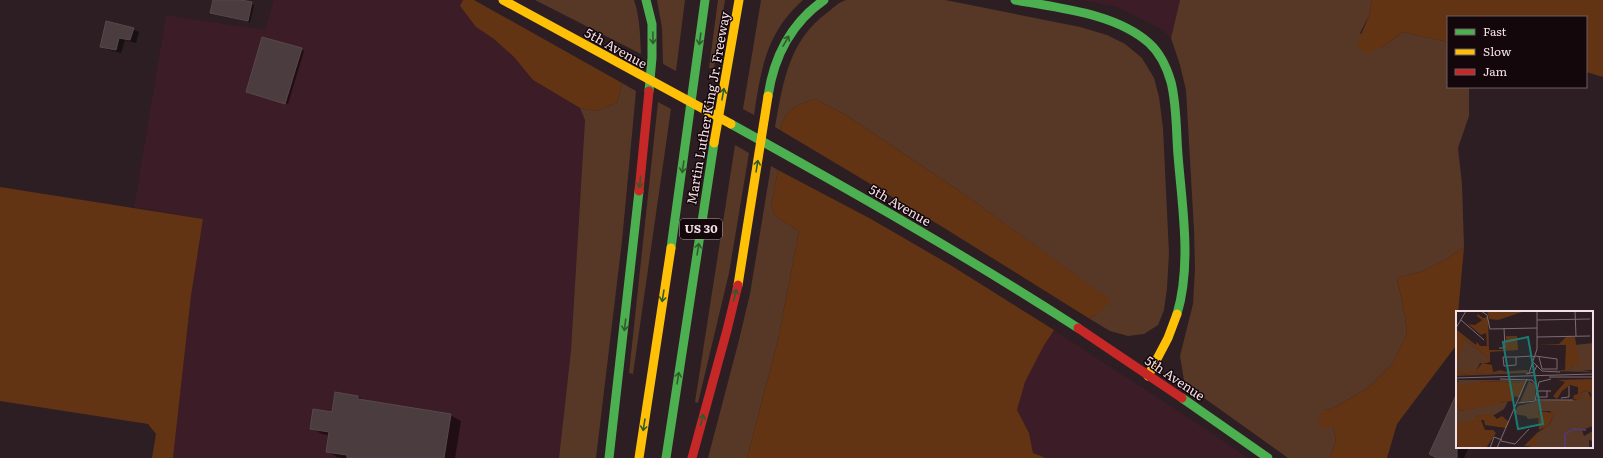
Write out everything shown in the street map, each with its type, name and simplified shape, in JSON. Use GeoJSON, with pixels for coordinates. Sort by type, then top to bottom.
{"type":"FeatureCollection","features":[{"type":"Feature","properties":{"kind":"main road","name":"5th Avenue"},"geometry":{"type":"LineString","coordinates":[[503,0],[801,163],[986,270],[1148,376],[1268,458]]}},
{"type":"Feature","properties":{"kind":"main road"},"geometry":{"type":"LineString","coordinates":[[609,458],[630,278],[652,58],[652,24],[646,0]]}},
{"type":"Feature","properties":{"kind":"main road","name":"Martin Luther King Jr. Freeway"},"geometry":{"type":"LineString","coordinates":[[639,458],[682,175],[705,0]]}},
{"type":"Feature","properties":{"kind":"main road","name":"Martin Luther King Jr. Freeway"},"geometry":{"type":"LineString","coordinates":[[666,458],[707,187],[739,0]]}},
{"type":"Feature","properties":{"kind":"main road"},"geometry":{"type":"LineString","coordinates":[[692,458],[727,330],[739,279],[769,87],[775,62],[786,38],[795,25],[805,14],[824,0]]}},
{"type":"Feature","properties":{"kind":"main road"},"geometry":{"type":"LineString","coordinates":[[1015,0],[1099,18],[1125,27],[1137,33],[1150,44],[1157,52],[1165,67],[1171,84],[1174,104],[1182,219],[1183,278],[1177,317],[1169,337],[1148,376]]}},
{"type":"Feature","properties":{"kind":"shaded area"},"geometry":{"type":"Polygon","coordinates":[[[274,0],[463,0],[460,6],[476,27],[494,39],[514,57],[533,80],[580,108],[585,120],[571,350],[559,458],[173,458],[191,296],[203,219],[134,207],[166,15],[265,30],[274,0]]]}},
{"type":"Feature","properties":{"kind":"shaded area"},"geometry":{"type":"Polygon","coordinates":[[[463,0],[474,0],[622,83],[617,103],[596,111],[580,108],[533,80],[514,57],[494,39],[476,27],[460,6],[463,0]]]}},
{"type":"Feature","properties":{"kind":"shaded area"},"geometry":{"type":"Polygon","coordinates":[[[535,0],[634,0],[639,20],[641,54],[535,0]]]}},
{"type":"Feature","properties":{"kind":"shaded area"},"geometry":{"type":"Polygon","coordinates":[[[657,0],[685,0],[676,71],[663,64],[662,28],[657,0]]]}},
{"type":"Feature","properties":{"kind":"shaded area"},"geometry":{"type":"Polygon","coordinates":[[[718,0],[725,0],[714,68],[709,68],[718,0]]]}},
{"type":"Feature","properties":{"kind":"shaded area"},"geometry":{"type":"Polygon","coordinates":[[[761,0],[803,0],[781,25],[767,53],[759,82],[754,115],[743,109],[761,0]]]}},
{"type":"Feature","properties":{"kind":"shaded area"},"geometry":{"type":"Polygon","coordinates":[[[846,0],[945,0],[1080,27],[1107,35],[1125,44],[1142,58],[1154,78],[1159,97],[1163,128],[1169,253],[1164,310],[1158,325],[1144,334],[1128,336],[1110,331],[1090,319],[1111,301],[964,194],[846,115],[815,99],[797,106],[788,112],[780,130],[775,127],[785,78],[796,49],[804,35],[815,23],[836,5],[846,0]]]}},
{"type":"Feature","properties":{"kind":"shaded area"},"geometry":{"type":"Polygon","coordinates":[[[1081,0],[1180,0],[1171,38],[1161,29],[1117,7],[1081,0]]]}},
{"type":"Feature","properties":{"kind":"shaded area"},"geometry":{"type":"Polygon","coordinates":[[[1180,0],[1372,0],[1369,16],[1360,33],[1381,48],[1403,32],[1447,42],[1447,88],[1469,88],[1469,116],[1458,148],[1462,184],[1464,247],[1445,260],[1423,271],[1397,278],[1407,333],[1393,363],[1368,388],[1332,409],[1324,410],[1333,426],[1336,440],[1330,458],[1288,458],[1193,390],[1184,380],[1180,356],[1193,304],[1195,268],[1194,230],[1186,90],[1171,38],[1180,0]]]}},
{"type":"Feature","properties":{"kind":"shaded area"},"geometry":{"type":"Polygon","coordinates":[[[1372,0],[1603,0],[1603,77],[1587,72],[1587,16],[1447,16],[1447,42],[1403,32],[1381,48],[1366,54],[1357,44],[1369,16],[1372,0]]]}},
{"type":"Feature","properties":{"kind":"shaded area"},"geometry":{"type":"Polygon","coordinates":[[[622,83],[636,91],[622,241],[596,458],[559,458],[571,350],[585,120],[580,108],[596,111],[617,103],[622,83]]]}},
{"type":"Feature","properties":{"kind":"shaded area"},"geometry":{"type":"Polygon","coordinates":[[[815,99],[846,115],[964,194],[1112,301],[1090,319],[941,226],[780,130],[788,112],[797,106],[815,99]]]}},
{"type":"Feature","properties":{"kind":"shaded area"},"geometry":{"type":"Polygon","coordinates":[[[658,102],[671,109],[633,374],[629,373],[658,102]]]}},
{"type":"Feature","properties":{"kind":"shaded area"},"geometry":{"type":"Polygon","coordinates":[[[735,145],[749,153],[729,273],[698,403],[695,402],[735,145]]]}},
{"type":"Feature","properties":{"kind":"shaded area"},"geometry":{"type":"Polygon","coordinates":[[[771,166],[778,170],[771,206],[775,216],[799,231],[778,340],[747,458],[708,458],[750,294],[771,166]]]}},
{"type":"Feature","properties":{"kind":"shaded area"},"geometry":{"type":"Polygon","coordinates":[[[778,170],[871,219],[952,266],[1054,330],[1043,347],[1025,382],[1017,410],[1029,433],[1033,453],[1046,458],[747,458],[778,340],[799,231],[775,216],[771,206],[778,170]]]}},
{"type":"Feature","properties":{"kind":"shaded area"},"geometry":{"type":"Polygon","coordinates":[[[0,187],[203,219],[191,296],[173,458],[152,458],[156,434],[148,424],[0,401],[0,187]]]}},
{"type":"Feature","properties":{"kind":"shaded area"},"geometry":{"type":"Polygon","coordinates":[[[1464,247],[1458,311],[1456,311],[1455,347],[1397,424],[1387,458],[1330,458],[1336,440],[1333,426],[1324,429],[1319,426],[1318,420],[1324,410],[1332,409],[1368,388],[1393,363],[1407,333],[1397,278],[1423,271],[1445,260],[1464,247]]]}},
{"type":"Feature","properties":{"kind":"shaded area"},"geometry":{"type":"Polygon","coordinates":[[[1054,330],[1248,458],[1046,458],[1033,453],[1029,433],[1017,410],[1025,382],[1043,347],[1054,330]]]}},
{"type":"Feature","properties":{"kind":"building"},"geometry":{"type":"Polygon","coordinates":[[[213,0],[241,0],[252,2],[248,21],[210,13],[213,0]]]}},
{"type":"Feature","properties":{"kind":"building"},"geometry":{"type":"Polygon","coordinates":[[[106,21],[134,28],[130,40],[119,38],[116,50],[100,47],[106,21]]]}},
{"type":"Feature","properties":{"kind":"building"},"geometry":{"type":"Polygon","coordinates":[[[262,37],[302,48],[285,104],[246,92],[262,37]]]}},
{"type":"Feature","properties":{"kind":"building"},"geometry":{"type":"Polygon","coordinates":[[[335,392],[358,396],[358,399],[451,414],[444,458],[347,458],[347,455],[326,452],[329,432],[310,429],[313,409],[332,412],[335,392]]]}},
{"type":"Feature","properties":{"kind":"building"},"geometry":{"type":"Polygon","coordinates":[[[1456,395],[1457,458],[1437,458],[1429,454],[1456,395]]]}},
{"type":"Feature","properties":{"kind":"traffic: fast"},"geometry":{"type":"LineString","coordinates":[[646,0],[652,24],[652,58],[649,91]]}},
{"type":"Feature","properties":{"kind":"traffic: fast"},"geometry":{"type":"LineString","coordinates":[[671,248],[705,0]]}},
{"type":"Feature","properties":{"kind":"traffic: fast"},"geometry":{"type":"LineString","coordinates":[[768,96],[775,67],[786,42],[802,19],[824,0]]}},
{"type":"Feature","properties":{"kind":"traffic: fast"},"geometry":{"type":"LineString","coordinates":[[1015,0],[1085,13],[1120,25],[1149,43],[1157,51],[1163,61],[1171,82],[1174,100],[1185,235],[1182,295],[1177,314]]}},
{"type":"Feature","properties":{"kind":"traffic: fast"},"geometry":{"type":"LineString","coordinates":[[731,124],[949,249],[1078,328]]}},
{"type":"Feature","properties":{"kind":"traffic: fast"},"geometry":{"type":"LineString","coordinates":[[666,458],[714,143]]}},
{"type":"Feature","properties":{"kind":"traffic: fast"},"geometry":{"type":"LineString","coordinates":[[609,458],[639,191]]}},
{"type":"Feature","properties":{"kind":"traffic: fast"},"geometry":{"type":"LineString","coordinates":[[1182,398],[1268,458]]}},
{"type":"Feature","properties":{"kind":"traffic: slow"},"geometry":{"type":"LineString","coordinates":[[503,0],[731,124]]}},
{"type":"Feature","properties":{"kind":"traffic: slow"},"geometry":{"type":"LineString","coordinates":[[714,143],[739,0]]}},
{"type":"Feature","properties":{"kind":"traffic: slow"},"geometry":{"type":"LineString","coordinates":[[738,285],[768,96]]}},
{"type":"Feature","properties":{"kind":"traffic: slow"},"geometry":{"type":"LineString","coordinates":[[639,458],[671,248]]}},
{"type":"Feature","properties":{"kind":"traffic: slow"},"geometry":{"type":"LineString","coordinates":[[1148,376],[1168,338],[1177,314]]}},
{"type":"Feature","properties":{"kind":"traffic: jam"},"geometry":{"type":"LineString","coordinates":[[639,191],[649,91]]}},
{"type":"Feature","properties":{"kind":"traffic: jam"},"geometry":{"type":"LineString","coordinates":[[692,458],[738,285]]}},
{"type":"Feature","properties":{"kind":"traffic: jam"},"geometry":{"type":"LineString","coordinates":[[1078,328],[1182,398]]}}]}
